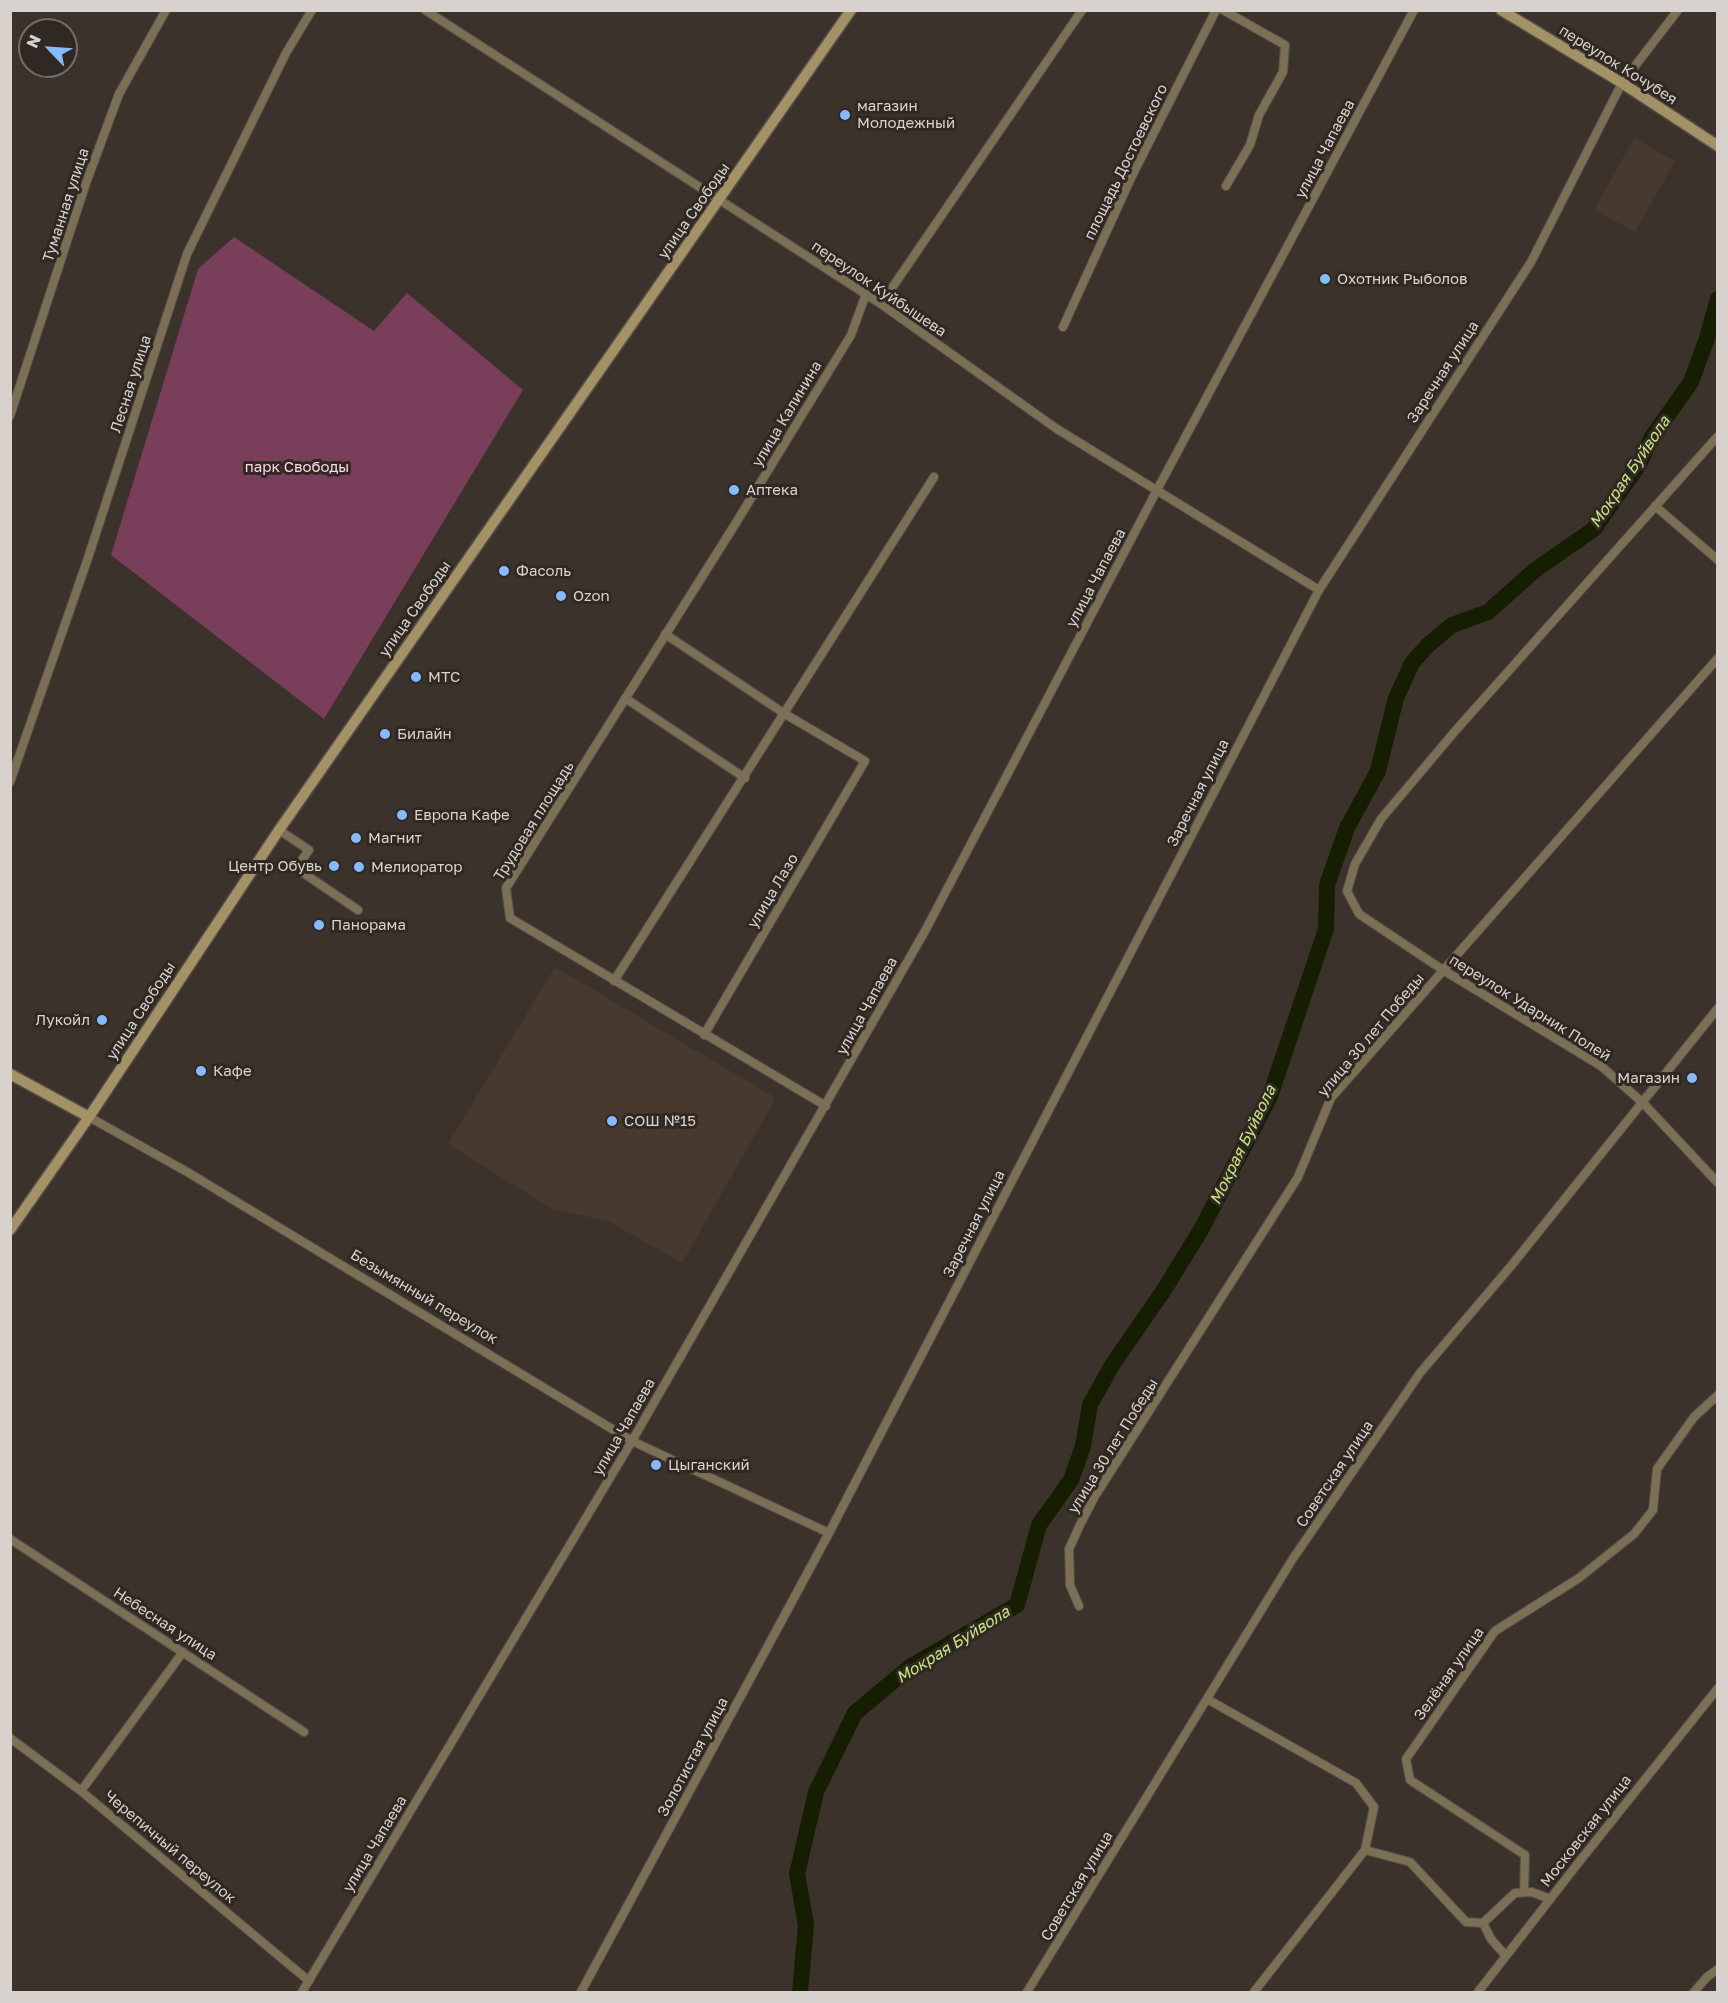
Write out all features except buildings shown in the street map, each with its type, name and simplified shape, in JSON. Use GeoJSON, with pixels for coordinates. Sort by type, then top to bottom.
{"type":"FeatureCollection","features":[{"type":"Feature","properties":{"kind":"main road","name":"улица Свободы"},"geometry":{"type":"LineString","coordinates":[[10,1230],[89,1117],[279,830],[851,10]]}},
{"type":"Feature","properties":{"kind":"main road","name":"переулок Кочубея"},"geometry":{"type":"LineString","coordinates":[[1501,10],[1622,82],[1718,146]]}},
{"type":"Feature","properties":{"kind":"main road","name":"Безымянный переулок"},"geometry":{"type":"LineString","coordinates":[[10,1074],[89,1117]]}},
{"type":"Feature","properties":{"kind":"street","name":"Туманная улица"},"geometry":{"type":"LineString","coordinates":[[10,416],[86,183],[119,94],[166,10]]}},
{"type":"Feature","properties":{"kind":"street","name":"Лесная улица"},"geometry":{"type":"LineString","coordinates":[[10,782],[87,561],[187,254],[286,53],[312,10]]}},
{"type":"Feature","properties":{"kind":"street","name":"переулок Куйбышева"},"geometry":{"type":"LineString","coordinates":[[424,10],[437,14],[534,83],[866,294],[1057,429],[1319,590]]}},
{"type":"Feature","properties":{"kind":"street"},"geometry":{"type":"LineString","coordinates":[[881,304],[1082,10]]}},
{"type":"Feature","properties":{"kind":"street","name":"площадь Достоевского"},"geometry":{"type":"LineString","coordinates":[[1063,327],[1131,178],[1216,10]]}},
{"type":"Feature","properties":{"kind":"street"},"geometry":{"type":"LineString","coordinates":[[1223,10],[1285,45],[1283,72],[1259,116],[1250,145],[1226,186]]}},
{"type":"Feature","properties":{"kind":"street","name":"улица Чапаева"},"geometry":{"type":"LineString","coordinates":[[302,1992],[632,1441],[925,930],[1414,10]]}},
{"type":"Feature","properties":{"kind":"street","name":"Заречная улица"},"geometry":{"type":"LineString","coordinates":[[829,1533],[1319,590],[1531,262],[1622,82],[1678,10]]}},
{"type":"Feature","properties":{"kind":"street","name":"улица Калинина"},"geometry":{"type":"LineString","coordinates":[[665,634],[734,526],[850,335],[866,294]]}},
{"type":"Feature","properties":{"kind":"street"},"geometry":{"type":"LineString","coordinates":[[1718,436],[1655,506],[1718,560]]}},
{"type":"Feature","properties":{"kind":"street"},"geometry":{"type":"LineString","coordinates":[[615,981],[934,477]]}},
{"type":"Feature","properties":{"kind":"street","name":"переулок Ударник Полей"},"geometry":{"type":"LineString","coordinates":[[1655,506],[1456,730],[1381,819],[1355,864],[1347,891],[1359,914],[1443,970],[1601,1065],[1643,1103],[1718,1183]]}},
{"type":"Feature","properties":{"kind":"street"},"geometry":{"type":"LineString","coordinates":[[665,634],[785,714]]}},
{"type":"Feature","properties":{"kind":"street","name":"Трудовая площадь"},"geometry":{"type":"LineString","coordinates":[[665,634],[565,798],[506,888],[510,918],[826,1106]]}},
{"type":"Feature","properties":{"kind":"street","name":"улица 30 лет Победы"},"geometry":{"type":"LineString","coordinates":[[1079,1606],[1070,1585],[1069,1549],[1095,1496],[1298,1177],[1331,1098],[1718,658]]}},
{"type":"Feature","properties":{"kind":"street"},"geometry":{"type":"LineString","coordinates":[[625,698],[745,778]]}},
{"type":"Feature","properties":{"kind":"street","name":"улица Лазо"},"geometry":{"type":"LineString","coordinates":[[704,1035],[865,761],[785,714]]}},
{"type":"Feature","properties":{"kind":"street"},"geometry":{"type":"LineString","coordinates":[[279,830],[309,850],[296,868],[358,910]]}},
{"type":"Feature","properties":{"kind":"street","name":"Советская улица"},"geometry":{"type":"LineString","coordinates":[[1028,1992],[1292,1560],[1420,1373],[1510,1266],[1718,1008]]}},
{"type":"Feature","properties":{"kind":"street","name":"Безымянный переулок"},"geometry":{"type":"LineString","coordinates":[[89,1117],[208,1184],[632,1441],[829,1533]]}},
{"type":"Feature","properties":{"kind":"street","name":"Зелёная улица"},"geometry":{"type":"LineString","coordinates":[[1524,1892],[1525,1855],[1410,1780],[1406,1759],[1495,1632],[1579,1578],[1634,1534],[1653,1510],[1657,1469],[1694,1417],[1718,1395]]}},
{"type":"Feature","properties":{"kind":"street","name":"Золотистая улица"},"geometry":{"type":"LineString","coordinates":[[581,1992],[829,1533]]}},
{"type":"Feature","properties":{"kind":"street","name":"Небесная улица"},"geometry":{"type":"LineString","coordinates":[[10,1539],[304,1732]]}},
{"type":"Feature","properties":{"kind":"street"},"geometry":{"type":"LineString","coordinates":[[81,1791],[183,1652]]}},
{"type":"Feature","properties":{"kind":"street","name":"Московская улица"},"geometry":{"type":"LineString","coordinates":[[1478,1992],[1718,1688]]}},
{"type":"Feature","properties":{"kind":"street"},"geometry":{"type":"LineString","coordinates":[[1207,1699],[1356,1783],[1374,1807],[1365,1850],[1254,1992]]}},
{"type":"Feature","properties":{"kind":"street","name":"Черепичный переулок"},"geometry":{"type":"LineString","coordinates":[[10,1738],[81,1791],[309,1981]]}},
{"type":"Feature","properties":{"kind":"street"},"geometry":{"type":"LineString","coordinates":[[1365,1850],[1410,1862],[1466,1922],[1483,1923],[1515,1893],[1532,1892],[1550,1899]]}},
{"type":"Feature","properties":{"kind":"street"},"geometry":{"type":"LineString","coordinates":[[1483,1923],[1491,1939],[1506,1956]]}},
{"type":"Feature","properties":{"kind":"street"},"geometry":{"type":"LineString","coordinates":[[1694,1992],[1707,1977],[1718,1969]]}},
{"type":"Feature","properties":{"kind":"shaded area"},"geometry":{"type":"Polygon","coordinates":[[[1634,138],[1675,161],[1635,232],[1594,210],[1634,138]]]}},
{"type":"Feature","properties":{"kind":"shaded area","name":"СОШ №15"},"geometry":{"type":"Polygon","coordinates":[[[555,967],[776,1098],[682,1263],[608,1221],[552,1209],[448,1144],[555,967]]]}},
{"type":"Feature","properties":{"kind":"green space","name":"парк Свободы"},"geometry":{"type":"Polygon","coordinates":[[[234,237],[374,331],[407,293],[523,390],[324,719],[111,555],[198,269],[234,237]]]}},
{"type":"Feature","properties":{"kind":"waterway","name":"Мокрая Буйвола"},"geometry":{"type":"LineString","coordinates":[[800,1992],[806,1925],[797,1874],[816,1792],[855,1713],[910,1667],[1017,1605],[1039,1525],[1071,1480],[1083,1446],[1090,1405],[1112,1365],[1164,1290],[1202,1228],[1270,1096],[1326,929],[1327,885],[1347,828],[1378,771],[1396,698],[1412,663],[1428,645],[1452,625],[1488,612],[1535,570],[1594,529],[1638,466],[1652,437],[1691,382],[1718,299]]}},
{"type":"Feature","properties":{"kind":"place","name":"магазин Молодежный"},"geometry":{"type":"Point","coordinates":[845,115]}},
{"type":"Feature","properties":{"kind":"place","name":"Охотник Рыболов"},"geometry":{"type":"Point","coordinates":[1325,279]}},
{"type":"Feature","properties":{"kind":"place","name":"Аптека"},"geometry":{"type":"Point","coordinates":[734,490]}},
{"type":"Feature","properties":{"kind":"place","name":"Фасоль"},"geometry":{"type":"Point","coordinates":[504,571]}},
{"type":"Feature","properties":{"kind":"place","name":"Ozon"},"geometry":{"type":"Point","coordinates":[561,596]}},
{"type":"Feature","properties":{"kind":"place","name":"МТС"},"geometry":{"type":"Point","coordinates":[416,677]}},
{"type":"Feature","properties":{"kind":"place","name":"Билайн"},"geometry":{"type":"Point","coordinates":[385,734]}},
{"type":"Feature","properties":{"kind":"place","name":"Европа Кафе"},"geometry":{"type":"Point","coordinates":[402,815]}},
{"type":"Feature","properties":{"kind":"place","name":"Магнит"},"geometry":{"type":"Point","coordinates":[356,838]}},
{"type":"Feature","properties":{"kind":"place","name":"Центр Обувь"},"geometry":{"type":"Point","coordinates":[334,866]}},
{"type":"Feature","properties":{"kind":"place","name":"Мелиоратор"},"geometry":{"type":"Point","coordinates":[359,867]}},
{"type":"Feature","properties":{"kind":"place","name":"Панорама"},"geometry":{"type":"Point","coordinates":[319,925]}},
{"type":"Feature","properties":{"kind":"place","name":"Лукойл"},"geometry":{"type":"Point","coordinates":[102,1020]}},
{"type":"Feature","properties":{"kind":"place","name":"Кафе"},"geometry":{"type":"Point","coordinates":[201,1071]}},
{"type":"Feature","properties":{"kind":"place","name":"Магазин"},"geometry":{"type":"Point","coordinates":[1692,1078]}},
{"type":"Feature","properties":{"kind":"place","name":"СОШ №15"},"geometry":{"type":"Point","coordinates":[612,1121]}},
{"type":"Feature","properties":{"kind":"place","name":"Цыганский"},"geometry":{"type":"Point","coordinates":[656,1465]}}]}
